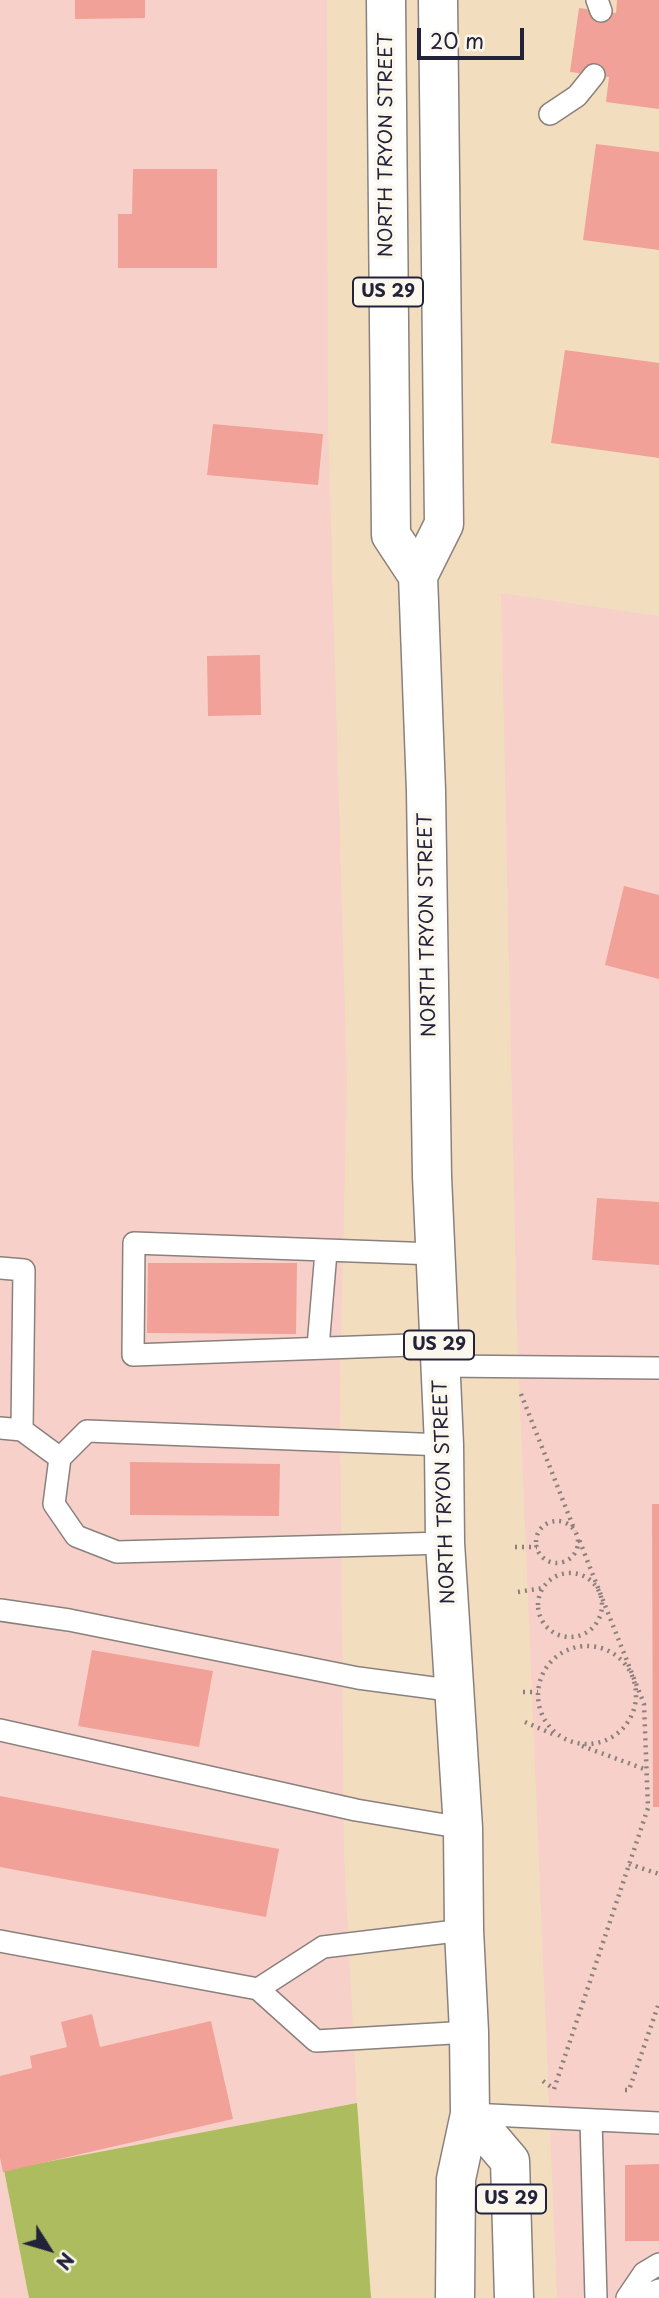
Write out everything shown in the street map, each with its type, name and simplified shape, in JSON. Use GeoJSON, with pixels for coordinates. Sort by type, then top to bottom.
{"type":"FeatureCollection","features":[{"type":"Feature","properties":{"kind":"main road","name":"NORTH TRYON STREET"},"geometry":{"type":"LineString","coordinates":[[387,0],[391,535],[418,576]]}},
{"type":"Feature","properties":{"kind":"main road","name":"NORTH TRYON STREET"},"geometry":{"type":"LineString","coordinates":[[438,0],[444,524],[418,576],[426,791],[432,1176],[446,1543],[463,1828],[469,2032],[470,2114],[456,2179],[455,2298]]}},
{"type":"Feature","properties":{"kind":"main road","name":"US 29"},"geometry":{"type":"LineString","coordinates":[[470,2114],[510,2161],[514,2298]]}},
{"type":"Feature","properties":{"kind":"lane"},"geometry":{"type":"LineString","coordinates":[[550,114],[577,96],[594,75]]}},
{"type":"Feature","properties":{"kind":"lane"},"geometry":{"type":"LineString","coordinates":[[435,1254],[134,1243],[133,1355],[318,1347],[659,1368]]}},
{"type":"Feature","properties":{"kind":"lane"},"geometry":{"type":"LineString","coordinates":[[318,1347],[326,1252]]}},
{"type":"Feature","properties":{"kind":"lane"},"geometry":{"type":"LineString","coordinates":[[0,1268],[24,1270],[22,1430]]}},
{"type":"Feature","properties":{"kind":"lane"},"geometry":{"type":"LineString","coordinates":[[0,1428],[22,1430],[60,1458]]}},
{"type":"Feature","properties":{"kind":"lane"},"geometry":{"type":"LineString","coordinates":[[444,1445],[87,1431],[60,1458],[54,1504],[76,1536],[117,1552],[446,1543]]}},
{"type":"Feature","properties":{"kind":"lane"},"geometry":{"type":"LineString","coordinates":[[0,1609],[69,1620],[358,1678],[456,1691]]}},
{"type":"Feature","properties":{"kind":"lane"},"geometry":{"type":"LineString","coordinates":[[0,1730],[356,1810],[463,1828]]}},
{"type":"Feature","properties":{"kind":"lane"},"geometry":{"type":"LineString","coordinates":[[258,1989],[323,1947],[464,1930]]}},
{"type":"Feature","properties":{"kind":"lane"},"geometry":{"type":"LineString","coordinates":[[0,1941],[258,1989],[316,2041],[469,2032]]}},
{"type":"Feature","properties":{"kind":"lane"},"geometry":{"type":"LineString","coordinates":[[470,2114],[659,2123]]}},
{"type":"Feature","properties":{"kind":"lane"},"geometry":{"type":"LineString","coordinates":[[591,2120],[596,2298]]}},
{"type":"Feature","properties":{"kind":"lane"},"geometry":{"type":"LineString","coordinates":[[629,2298],[644,2273],[659,2264]]}},
{"type":"Feature","properties":{"kind":"lane"},"geometry":{"type":"LineString","coordinates":[[629,2298],[659,2279]]}},
{"type":"Feature","properties":{"kind":"lane"},"geometry":{"type":"LineString","coordinates":[[639,2298],[659,2290]]}},
{"type":"Feature","properties":{"kind":"path"},"geometry":{"type":"LineString","coordinates":[[521,1393],[601,1595],[630,1670],[636,1685],[636,1701],[624,1728],[611,1738],[597,1743],[581,1744],[567,1740],[553,1731],[543,1717],[538,1692],[545,1668],[557,1656],[589,1645],[606,1649],[620,1658],[630,1670],[644,1704],[648,1808],[554,2089]]}},
{"type":"Feature","properties":{"kind":"path"},"geometry":{"type":"LineString","coordinates":[[575,1531],[564,1522],[549,1522],[538,1532],[537,1546],[543,1559],[556,1564],[568,1561],[577,1550],[578,1537]]}},
{"type":"Feature","properties":{"kind":"path"},"geometry":{"type":"LineString","coordinates":[[515,1547],[537,1546]]}},
{"type":"Feature","properties":{"kind":"path"},"geometry":{"type":"LineString","coordinates":[[562,1563],[564,1574]]}},
{"type":"Feature","properties":{"kind":"path"},"geometry":{"type":"LineString","coordinates":[[564,1574],[580,1574],[589,1579],[601,1595],[600,1616],[595,1626],[577,1637],[556,1634],[541,1619],[539,1608],[543,1588],[550,1580],[564,1574]]}},
{"type":"Feature","properties":{"kind":"path"},"geometry":{"type":"LineString","coordinates":[[518,1591],[543,1588]]}},
{"type":"Feature","properties":{"kind":"path"},"geometry":{"type":"LineString","coordinates":[[577,1637],[579,1647]]}},
{"type":"Feature","properties":{"kind":"path"},"geometry":{"type":"LineString","coordinates":[[523,1692],[538,1692]]}},
{"type":"Feature","properties":{"kind":"path"},"geometry":{"type":"LineString","coordinates":[[525,1722],[647,1770]]}},
{"type":"Feature","properties":{"kind":"path"},"geometry":{"type":"LineString","coordinates":[[629,1864],[659,1874]]}},
{"type":"Feature","properties":{"kind":"path"},"geometry":{"type":"LineString","coordinates":[[617,2090],[629,2090],[659,2003]]}},
{"type":"Feature","properties":{"kind":"path"},"geometry":{"type":"LineString","coordinates":[[543,2081],[562,2091]]}},
{"type":"Feature","properties":{"kind":"shaded area"},"geometry":{"type":"Polygon","coordinates":[[[0,0],[327,0],[328,421],[347,1082],[340,1388],[344,1853],[357,2103],[4,2170],[29,2298],[0,2298],[0,0]]]}},
{"type":"Feature","properties":{"kind":"shaded area"},"geometry":{"type":"Polygon","coordinates":[[[501,593],[659,616],[659,2298],[557,2298],[517,1333],[501,593]]]}},
{"type":"Feature","properties":{"kind":"green space"},"geometry":{"type":"Polygon","coordinates":[[[357,2103],[371,2298],[29,2298],[4,2170],[357,2103]]]}},
{"type":"Feature","properties":{"kind":"building"},"geometry":{"type":"Polygon","coordinates":[[[75,0],[145,0],[145,18],[75,19],[75,0]]]}},
{"type":"Feature","properties":{"kind":"building"},"geometry":{"type":"Polygon","coordinates":[[[617,0],[659,0],[659,109],[606,102],[609,77],[570,72],[579,8],[616,13],[617,0]]]}},
{"type":"Feature","properties":{"kind":"building"},"geometry":{"type":"Polygon","coordinates":[[[596,144],[659,152],[659,250],[583,240],[596,144]]]}},
{"type":"Feature","properties":{"kind":"building"},"geometry":{"type":"Polygon","coordinates":[[[133,169],[217,169],[217,268],[118,268],[118,214],[132,214],[133,169]]]}},
{"type":"Feature","properties":{"kind":"building"},"geometry":{"type":"Polygon","coordinates":[[[565,350],[659,363],[659,458],[551,443],[565,350]]]}},
{"type":"Feature","properties":{"kind":"building"},"geometry":{"type":"Polygon","coordinates":[[[213,424],[323,434],[318,485],[207,475],[213,424]]]}},
{"type":"Feature","properties":{"kind":"building"},"geometry":{"type":"Polygon","coordinates":[[[260,655],[261,715],[208,716],[207,656],[260,655]]]}},
{"type":"Feature","properties":{"kind":"building"},"geometry":{"type":"Polygon","coordinates":[[[624,886],[659,895],[659,979],[605,965],[624,886]]]}},
{"type":"Feature","properties":{"kind":"building"},"geometry":{"type":"Polygon","coordinates":[[[597,1198],[659,1202],[659,1265],[592,1260],[597,1198]]]}},
{"type":"Feature","properties":{"kind":"building"},"geometry":{"type":"Polygon","coordinates":[[[148,1263],[297,1263],[296,1334],[147,1333],[148,1263]]]}},
{"type":"Feature","properties":{"kind":"building"},"geometry":{"type":"Polygon","coordinates":[[[130,1462],[280,1464],[279,1516],[130,1515],[130,1462]]]}},
{"type":"Feature","properties":{"kind":"building"},"geometry":{"type":"Polygon","coordinates":[[[652,1504],[659,1504],[659,1807],[653,1807],[652,1504]]]}},
{"type":"Feature","properties":{"kind":"building"},"geometry":{"type":"Polygon","coordinates":[[[92,1650],[213,1671],[199,1747],[78,1726],[92,1650]]]}},
{"type":"Feature","properties":{"kind":"building"},"geometry":{"type":"Polygon","coordinates":[[[0,1796],[279,1849],[266,1917],[0,1867],[0,1796]]]}},
{"type":"Feature","properties":{"kind":"building"},"geometry":{"type":"Polygon","coordinates":[[[92,2014],[100,2047],[211,2021],[233,2119],[3,2172],[0,2158],[0,2076],[32,2068],[30,2056],[67,2047],[61,2022],[92,2014]]]}},
{"type":"Feature","properties":{"kind":"building"},"geometry":{"type":"Polygon","coordinates":[[[659,2164],[659,2241],[625,2241],[625,2165],[659,2164]]]}}]}
